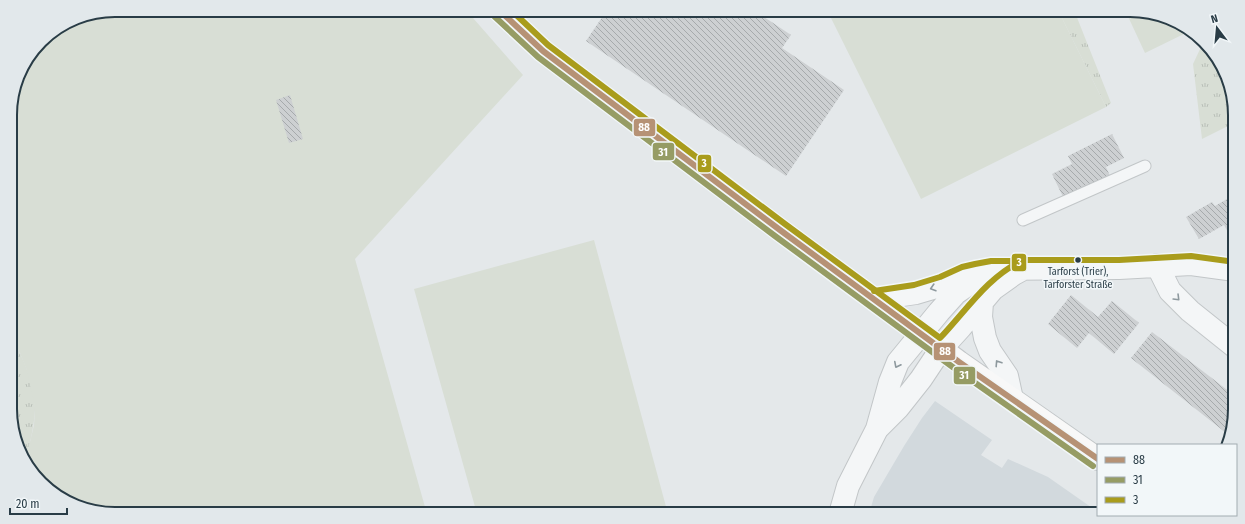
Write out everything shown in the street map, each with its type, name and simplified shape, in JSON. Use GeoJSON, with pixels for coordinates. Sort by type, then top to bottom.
{"type":"FeatureCollection","features":[{"type":"Feature","properties":{"kind":"main road"},"geometry":{"type":"LineString","coordinates":[[507,17],[543,51],[774,226],[941,349],[1097,458]]}},
{"type":"Feature","properties":{"kind":"street"},"geometry":{"type":"LineString","coordinates":[[875,299],[916,293],[943,285],[965,275],[992,269],[1118,268],[1191,264],[1228,269]]}},
{"type":"Feature","properties":{"kind":"street"},"geometry":{"type":"LineString","coordinates":[[1157,265],[1170,291],[1190,311],[1228,341]]}},
{"type":"Feature","properties":{"kind":"street"},"geometry":{"type":"LineString","coordinates":[[877,429],[898,408],[921,379],[941,349],[962,327],[993,289],[1025,268]]}},
{"type":"Feature","properties":{"kind":"street"},"geometry":{"type":"LineString","coordinates":[[842,507],[848,486],[877,429],[890,382],[898,362],[956,293],[992,269]]}},
{"type":"Feature","properties":{"kind":"street"},"geometry":{"type":"LineString","coordinates":[[982,302],[980,317],[985,338],[990,351],[1007,376],[1012,399]]}},
{"type":"Feature","properties":{"kind":"lane"},"geometry":{"type":"LineString","coordinates":[[1023,220],[1145,166]]}},
{"type":"Feature","properties":{"kind":"shaded area"},"geometry":{"type":"Polygon","coordinates":[[[935,401],[992,440],[981,455],[1002,468],[1008,459],[1048,477],[1091,507],[871,507],[874,497],[922,418],[935,401]]]}},
{"type":"Feature","properties":{"kind":"green space"},"geometry":{"type":"Polygon","coordinates":[[[115,17],[472,17],[523,75],[355,259],[425,507],[109,507],[77,500],[55,487],[37,469],[27,453],[34,425],[35,408],[26,368],[17,348],[17,109],[22,83],[37,55],[50,41],[66,30],[77,24],[90,20],[115,17]]]}},
{"type":"Feature","properties":{"kind":"green space"},"geometry":{"type":"Polygon","coordinates":[[[830,17],[1061,17],[1106,107],[921,199],[830,17]]]}},
{"type":"Feature","properties":{"kind":"green space"},"geometry":{"type":"Polygon","coordinates":[[[1061,17],[1077,17],[1111,103],[1106,107],[1061,17]]]}},
{"type":"Feature","properties":{"kind":"green space"},"geometry":{"type":"Polygon","coordinates":[[[1128,17],[1162,22],[1185,34],[1145,53],[1128,17]]]}},
{"type":"Feature","properties":{"kind":"green space"},"geometry":{"type":"Polygon","coordinates":[[[1201,48],[1208,55],[1221,77],[1225,90],[1228,115],[1228,126],[1202,139],[1193,64],[1201,48]]]}},
{"type":"Feature","properties":{"kind":"green space"},"geometry":{"type":"Polygon","coordinates":[[[594,240],[666,507],[475,507],[414,289],[594,240]]]}},
{"type":"Feature","properties":{"kind":"green space"},"geometry":{"type":"Polygon","coordinates":[[[17,347],[28,372],[35,402],[34,423],[27,453],[20,434],[18,422],[17,347]]]}},
{"type":"Feature","properties":{"kind":"building"},"geometry":{"type":"Polygon","coordinates":[[[602,17],[764,17],[791,35],[782,48],[844,90],[786,176],[586,41],[602,17]]]}},
{"type":"Feature","properties":{"kind":"building"},"geometry":{"type":"Polygon","coordinates":[[[290,95],[303,139],[289,143],[276,100],[290,95]]]}},
{"type":"Feature","properties":{"kind":"building"},"geometry":{"type":"Polygon","coordinates":[[[1112,134],[1124,158],[1106,167],[1110,176],[1064,199],[1052,174],[1072,164],[1068,156],[1112,134]]]}},
{"type":"Feature","properties":{"kind":"building"},"geometry":{"type":"Polygon","coordinates":[[[1228,198],[1228,232],[1224,225],[1199,239],[1186,217],[1212,202],[1215,206],[1228,198]]]}},
{"type":"Feature","properties":{"kind":"building"},"geometry":{"type":"Polygon","coordinates":[[[1071,295],[1098,317],[1112,301],[1139,323],[1114,354],[1089,333],[1077,348],[1048,324],[1071,295]]]}},
{"type":"Feature","properties":{"kind":"building"},"geometry":{"type":"Polygon","coordinates":[[[1152,332],[1228,391],[1225,432],[1131,358],[1152,332]]]}},
{"type":"Feature","properties":{"kind":"transit line","name":"31"},"geometry":{"type":"LineString","coordinates":[[495,17],[538,57],[775,236],[954,368],[1093,466]]}},
{"type":"Feature","properties":{"kind":"transit line","name":"88"},"geometry":{"type":"LineString","coordinates":[[507,17],[543,51],[780,230],[959,362],[1097,458]]}},
{"type":"Feature","properties":{"kind":"transit line","name":"3"},"geometry":{"type":"LineString","coordinates":[[518,17],[548,45],[785,224],[940,338],[988,285],[1010,267],[1023,260],[1119,260],[1191,256],[1228,261]]}},
{"type":"Feature","properties":{"kind":"transit line","name":"3"},"geometry":{"type":"LineString","coordinates":[[874,291],[914,285],[940,277],[962,267],[975,264],[991,261],[1021,261]]}},
{"type":"Feature","properties":{"kind":"place","name":"Tarforst (Trier), Tarforster Straße"},"geometry":{"type":"Point","coordinates":[1078,260]}}]}
